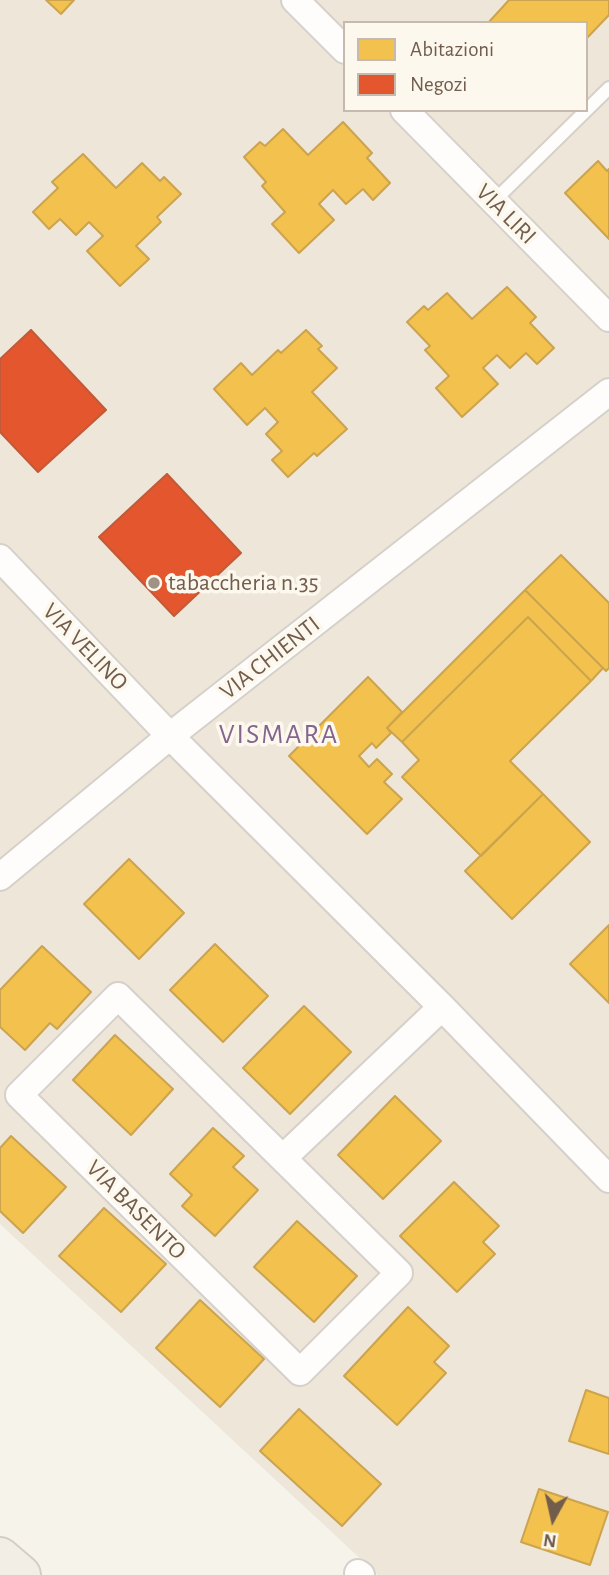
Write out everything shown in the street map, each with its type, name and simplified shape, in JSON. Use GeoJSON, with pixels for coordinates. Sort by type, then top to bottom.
{"type":"FeatureCollection","features":[{"type":"Feature","properties":{"kind":"main road"},"geometry":{"type":"LineString","coordinates":[[0,1557],[21,1575]]}},
{"type":"Feature","properties":{"kind":"street"},"geometry":{"type":"LineString","coordinates":[[295,0],[343,48]]}},
{"type":"Feature","properties":{"kind":"street","name":"VIA LIRI"},"geometry":{"type":"LineString","coordinates":[[406,112],[609,318]]}},
{"type":"Feature","properties":{"kind":"street","name":"VIA CHIENTI"},"geometry":{"type":"LineString","coordinates":[[0,877],[170,736],[609,392]]}},
{"type":"Feature","properties":{"kind":"street","name":"VIA VELINO"},"geometry":{"type":"LineString","coordinates":[[0,558],[170,736]]}},
{"type":"Feature","properties":{"kind":"street"},"geometry":{"type":"LineString","coordinates":[[170,736],[442,1007],[609,1179]]}},
{"type":"Feature","properties":{"kind":"street","name":"VIA BASENTO"},"geometry":{"type":"LineString","coordinates":[[118,996],[283,1157],[399,1273],[300,1372],[19,1095],[118,996]]}},
{"type":"Feature","properties":{"kind":"street"},"geometry":{"type":"LineString","coordinates":[[283,1157],[442,1007]]}},
{"type":"Feature","properties":{"kind":"lane"},"geometry":{"type":"LineString","coordinates":[[588,109],[609,88]]}},
{"type":"Feature","properties":{"kind":"lane"},"geometry":{"type":"LineString","coordinates":[[494,202],[585,112]]}},
{"type":"Feature","properties":{"kind":"shaded area"},"geometry":{"type":"Polygon","coordinates":[[[0,0],[609,0],[609,1575],[378,1575],[0,1224],[0,0]]]}},
{"type":"Feature","properties":{"kind":"building: Abitazioni"},"geometry":{"type":"Polygon","coordinates":[[[46,0],[74,0],[61,14],[46,0]]]}},
{"type":"Feature","properties":{"kind":"building: Abitazioni"},"geometry":{"type":"Polygon","coordinates":[[[509,0],[609,0],[609,15],[588,37],[588,21],[490,21],[509,0]]]}},
{"type":"Feature","properties":{"kind":"building: Abitazioni"},"geometry":{"type":"Polygon","coordinates":[[[343,122],[372,153],[367,158],[390,183],[373,200],[363,189],[346,204],[333,190],[319,204],[334,220],[299,253],[272,224],[285,212],[262,186],[266,182],[244,157],[260,142],[265,146],[283,129],[308,155],[343,122]]]}},
{"type":"Feature","properties":{"kind":"building: Abitazioni"},"geometry":{"type":"Polygon","coordinates":[[[83,154],[116,188],[142,163],[160,181],[164,177],[181,194],[157,217],[161,222],[136,246],[149,259],[120,286],[87,251],[103,236],[89,222],[76,235],[60,219],[49,229],[33,212],[58,188],[52,182],[83,154]]]}},
{"type":"Feature","properties":{"kind":"building: Abitazioni"},"geometry":{"type":"Polygon","coordinates":[[[598,161],[607,171],[609,169],[609,239],[565,193],[598,161]]]}},
{"type":"Feature","properties":{"kind":"building: Abitazioni"},"geometry":{"type":"Polygon","coordinates":[[[507,287],[536,317],[530,323],[554,348],[537,364],[526,353],[510,368],[497,355],[483,368],[498,384],[462,417],[436,388],[449,376],[425,350],[430,346],[407,322],[424,306],[428,310],[447,293],[472,319],[507,287]]]}},
{"type":"Feature","properties":{"kind":"building: Abitazioni"},"geometry":{"type":"Polygon","coordinates":[[[306,330],[322,346],[318,349],[337,368],[312,392],[347,429],[317,456],[314,453],[288,477],[272,460],[282,451],[266,434],[278,422],[265,408],[247,425],[214,389],[241,363],[252,375],[278,350],[281,353],[306,330]]]}},
{"type":"Feature","properties":{"kind":"building: Abitazioni"},"geometry":{"type":"Polygon","coordinates":[[[561,555],[609,603],[609,668],[606,671],[525,590],[561,555]]]}},
{"type":"Feature","properties":{"kind":"building: Abitazioni"},"geometry":{"type":"Polygon","coordinates":[[[525,590],[603,668],[591,681],[528,617],[402,742],[387,728],[525,590]]]}},
{"type":"Feature","properties":{"kind":"building: Abitazioni"},"geometry":{"type":"Polygon","coordinates":[[[528,617],[591,681],[510,761],[543,794],[481,856],[402,777],[419,760],[402,742],[528,617]]]}},
{"type":"Feature","properties":{"kind":"building: Abitazioni"},"geometry":{"type":"Polygon","coordinates":[[[368,677],[402,712],[387,728],[391,733],[376,748],[372,743],[359,756],[369,767],[377,759],[392,774],[384,782],[402,799],[367,834],[289,756],[368,677]]]}},
{"type":"Feature","properties":{"kind":"building: Abitazioni"},"geometry":{"type":"Polygon","coordinates":[[[543,794],[590,842],[512,919],[465,871],[543,794]]]}},
{"type":"Feature","properties":{"kind":"building: Abitazioni"},"geometry":{"type":"Polygon","coordinates":[[[129,859],[184,913],[139,959],[84,904],[129,859]]]}},
{"type":"Feature","properties":{"kind":"building: Abitazioni"},"geometry":{"type":"Polygon","coordinates":[[[609,925],[609,1003],[570,964],[609,925]]]}},
{"type":"Feature","properties":{"kind":"building: Abitazioni"},"geometry":{"type":"Polygon","coordinates":[[[215,944],[268,996],[223,1042],[170,990],[215,944]]]}},
{"type":"Feature","properties":{"kind":"building: Abitazioni"},"geometry":{"type":"Polygon","coordinates":[[[42,946],[91,992],[57,1029],[50,1023],[25,1050],[0,1027],[0,990],[42,946]]]}},
{"type":"Feature","properties":{"kind":"building: Abitazioni"},"geometry":{"type":"Polygon","coordinates":[[[304,1006],[351,1052],[290,1114],[243,1068],[304,1006]]]}},
{"type":"Feature","properties":{"kind":"building: Abitazioni"},"geometry":{"type":"Polygon","coordinates":[[[115,1035],[173,1089],[131,1135],[73,1080],[115,1035]]]}},
{"type":"Feature","properties":{"kind":"building: Abitazioni"},"geometry":{"type":"Polygon","coordinates":[[[395,1096],[441,1141],[383,1199],[338,1155],[395,1096]]]}},
{"type":"Feature","properties":{"kind":"building: Abitazioni"},"geometry":{"type":"Polygon","coordinates":[[[213,1128],[244,1156],[233,1167],[258,1190],[215,1236],[182,1206],[192,1195],[170,1174],[213,1128]]]}},
{"type":"Feature","properties":{"kind":"building: Abitazioni"},"geometry":{"type":"Polygon","coordinates":[[[11,1136],[66,1187],[23,1233],[0,1211],[0,1148],[11,1136]]]}},
{"type":"Feature","properties":{"kind":"building: Abitazioni"},"geometry":{"type":"Polygon","coordinates":[[[454,1182],[499,1226],[483,1242],[495,1254],[457,1292],[400,1236],[454,1182]]]}},
{"type":"Feature","properties":{"kind":"building: Abitazioni"},"geometry":{"type":"Polygon","coordinates":[[[104,1208],[166,1264],[121,1312],[59,1256],[104,1208]]]}},
{"type":"Feature","properties":{"kind":"building: Abitazioni"},"geometry":{"type":"Polygon","coordinates":[[[297,1221],[357,1276],[314,1322],[254,1267],[297,1221]]]}},
{"type":"Feature","properties":{"kind":"building: Abitazioni"},"geometry":{"type":"Polygon","coordinates":[[[200,1300],[264,1359],[220,1407],[156,1348],[200,1300]]]}},
{"type":"Feature","properties":{"kind":"building: Abitazioni"},"geometry":{"type":"Polygon","coordinates":[[[408,1307],[449,1346],[434,1362],[446,1373],[397,1425],[344,1376],[408,1307]]]}},
{"type":"Feature","properties":{"kind":"building: Abitazioni"},"geometry":{"type":"Polygon","coordinates":[[[586,1390],[609,1398],[609,1454],[569,1441],[586,1390]]]}},
{"type":"Feature","properties":{"kind":"building: Abitazioni"},"geometry":{"type":"Polygon","coordinates":[[[299,1409],[381,1484],[342,1526],[260,1451],[299,1409]]]}},
{"type":"Feature","properties":{"kind":"building: Abitazioni"},"geometry":{"type":"Polygon","coordinates":[[[539,1489],[608,1512],[590,1565],[521,1542],[539,1489]]]}},
{"type":"Feature","properties":{"kind":"building: Negozi"},"geometry":{"type":"Polygon","coordinates":[[[31,330],[106,410],[38,472],[0,432],[0,359],[31,330]]]}},
{"type":"Feature","properties":{"kind":"building: Negozi"},"geometry":{"type":"Polygon","coordinates":[[[167,474],[241,553],[174,616],[99,537],[167,474]]]}},
{"type":"Feature","properties":{"kind":"place","name":"tabaccheria n.35"},"geometry":{"type":"Point","coordinates":[154,583]}},
{"type":"Feature","properties":{"kind":"district","name":"VISMARA"},"geometry":{"type":"Point","coordinates":[279,735]}}]}
